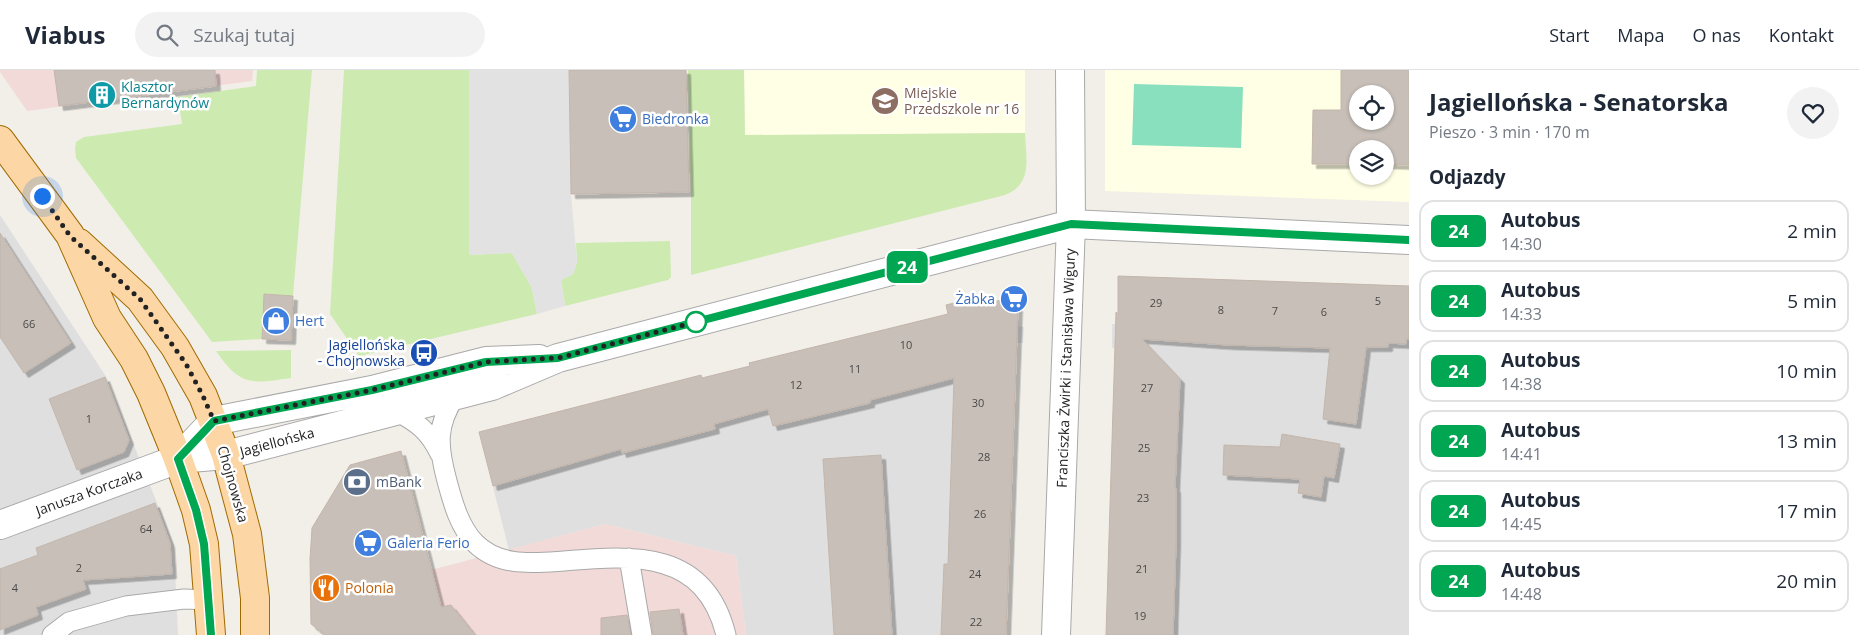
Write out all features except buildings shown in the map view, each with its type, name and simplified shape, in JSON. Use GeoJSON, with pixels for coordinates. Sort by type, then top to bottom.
{"type":"FeatureCollection","features":[{"type":"Feature","properties":{"kind":"main road","name":"Chojnowska"},"geometry":{"type":"LineString","coordinates":[[0,140],[70,236],[108,318],[138,367],[178,459],[196,510],[204,544],[210,600],[211,635]]}},
{"type":"Feature","properties":{"kind":"main road","name":"Chojnowska"},"geometry":{"type":"LineString","coordinates":[[70,236],[140,299],[175,347],[203,396],[226,456],[247,534],[254,588],[255,635]]}},
{"type":"Feature","properties":{"kind":"street","name":"Franciszka Żwirki i Stanisława Wigury"},"geometry":{"type":"LineString","coordinates":[[1056,635],[1071,224],[1070,70]]}},
{"type":"Feature","properties":{"kind":"street","name":"Jagiellońska"},"geometry":{"type":"LineString","coordinates":[[178,459],[226,456],[492,386],[558,358],[1071,224],[1409,240]]}},
{"type":"Feature","properties":{"kind":"street","name":"Jagiellońska"},"geometry":{"type":"LineString","coordinates":[[214,421],[372,390],[486,362],[558,358]]}},
{"type":"Feature","properties":{"kind":"street"},"geometry":{"type":"LineString","coordinates":[[178,459],[214,421]]}},
{"type":"Feature","properties":{"kind":"street","name":"Janusza Korczaka"},"geometry":{"type":"LineString","coordinates":[[0,525],[178,459]]}},
{"type":"Feature","properties":{"kind":"lane"},"geometry":{"type":"LineString","coordinates":[[440,455],[441,425],[447,409],[456,395]]}},
{"type":"Feature","properties":{"kind":"lane"},"geometry":{"type":"LineString","coordinates":[[396,411],[416,422],[434,442],[440,455],[463,528],[475,543],[486,552],[501,560],[526,563],[615,557],[656,562],[673,567],[692,577],[709,595],[723,622],[726,635]]}},
{"type":"Feature","properties":{"kind":"lane"},"geometry":{"type":"LineString","coordinates":[[629,558],[642,635]]}},
{"type":"Feature","properties":{"kind":"lane"},"geometry":{"type":"LineString","coordinates":[[52,635],[69,622],[126,606],[184,599],[210,600]]}},
{"type":"Feature","properties":{"kind":"shaded area","name":"Klasztor Bernardynów"},"geometry":{"type":"Polygon","coordinates":[[[0,70],[253,70],[252,81],[27,111],[0,70]]]}},
{"type":"Feature","properties":{"kind":"shaded area"},"geometry":{"type":"Polygon","coordinates":[[[469,70],[569,70],[571,194],[577,262],[573,274],[561,280],[565,306],[537,314],[532,288],[512,253],[469,255],[469,70]]]}},
{"type":"Feature","properties":{"kind":"shaded area","name":"Miejskie Przedszkole nr 16"},"geometry":{"type":"Polygon","coordinates":[[[744,70],[1025,70],[1025,133],[745,135],[744,70]]]}},
{"type":"Feature","properties":{"kind":"shaded area"},"geometry":{"type":"Polygon","coordinates":[[[1105,70],[1409,70],[1409,202],[1105,191],[1105,70]]]}},
{"type":"Feature","properties":{"kind":"shaded area"},"geometry":{"type":"Polygon","coordinates":[[[0,215],[107,378],[174,545],[178,635],[0,635],[0,215]]]}},
{"type":"Feature","properties":{"kind":"shaded area"},"geometry":{"type":"Polygon","coordinates":[[[1123,276],[1409,286],[1409,635],[1106,635],[1115,348],[1112,348],[1112,324],[1118,324],[1118,281],[1123,276]]]}},
{"type":"Feature","properties":{"kind":"shaded area"},"geometry":{"type":"Polygon","coordinates":[[[982,296],[984,304],[1006,299],[1018,307],[1017,326],[1024,327],[1023,343],[1016,343],[1006,635],[746,635],[736,556],[605,524],[509,550],[479,432],[609,401],[608,399],[637,391],[637,395],[749,366],[749,363],[948,314],[982,296]]]}},
{"type":"Feature","properties":{"kind":"shaded area"},"geometry":{"type":"Polygon","coordinates":[[[401,451],[431,570],[605,524],[736,556],[746,635],[325,635],[311,624],[312,528],[350,465],[401,451]]]}},
{"type":"Feature","properties":{"kind":"green space"},"geometry":{"type":"Polygon","coordinates":[[[257,70],[312,70],[293,296],[265,294],[262,339],[212,342],[76,158],[76,142],[84,137],[182,124],[178,97],[256,86],[257,70]]]}},
{"type":"Feature","properties":{"kind":"green space"},"geometry":{"type":"Polygon","coordinates":[[[344,70],[469,70],[469,255],[512,253],[532,288],[537,314],[359,356],[330,314],[344,70]]]}},
{"type":"Feature","properties":{"kind":"green space"},"geometry":{"type":"Polygon","coordinates":[[[688,70],[744,70],[745,135],[1025,133],[1026,169],[1024,177],[1014,190],[1005,195],[691,275],[688,70]]]}},
{"type":"Feature","properties":{"kind":"green space"},"geometry":{"type":"Polygon","coordinates":[[[1134,84],[1243,87],[1241,148],[1132,145],[1134,84]]]}},
{"type":"Feature","properties":{"kind":"green space"},"geometry":{"type":"Polygon","coordinates":[[[670,241],[671,277],[668,280],[565,306],[561,280],[573,274],[577,262],[576,243],[670,241]]]}},
{"type":"Feature","properties":{"kind":"green space"},"geometry":{"type":"Polygon","coordinates":[[[291,350],[291,378],[266,381],[248,380],[240,377],[232,371],[216,351],[291,350]]]}},
{"type":"Feature","properties":{"kind":"bus line","name":"24"},"geometry":{"type":"LineString","coordinates":[[211,635],[210,600],[204,544],[196,510],[178,459],[214,421],[372,390],[486,362],[558,358],[1071,224],[1409,240]]}},
{"type":"Feature","properties":{"kind":"place","name":"Klasztor Bernardynów"},"geometry":{"type":"Point","coordinates":[102,95]}},
{"type":"Feature","properties":{"kind":"place","name":"Miejskie Przedszkole nr 16"},"geometry":{"type":"Point","coordinates":[885,101]}},
{"type":"Feature","properties":{"kind":"place","name":"Biedronka"},"geometry":{"type":"Point","coordinates":[623,119]}},
{"type":"Feature","properties":{"kind":"place","name":"Żabka"},"geometry":{"type":"Point","coordinates":[1014,299]}},
{"type":"Feature","properties":{"kind":"place","name":"Hert"},"geometry":{"type":"Point","coordinates":[276,321]}},
{"type":"Feature","properties":{"kind":"place","name":"Jagiellońska - Chojnowska"},"geometry":{"type":"Point","coordinates":[424,353]}},
{"type":"Feature","properties":{"kind":"place","name":"mBank"},"geometry":{"type":"Point","coordinates":[357,482]}},
{"type":"Feature","properties":{"kind":"place","name":"Galeria Ferio"},"geometry":{"type":"Point","coordinates":[368,543]}},
{"type":"Feature","properties":{"kind":"place","name":"Polonia"},"geometry":{"type":"Point","coordinates":[326,588]}},
{"type":"Feature","properties":{"kind":"route"},"geometry":{"type":"LineString","coordinates":[[42,196],[70,236],[140,299],[186,364],[214,421],[372,390],[486,362],[558,358],[703,320],[696,322]]}}]}
